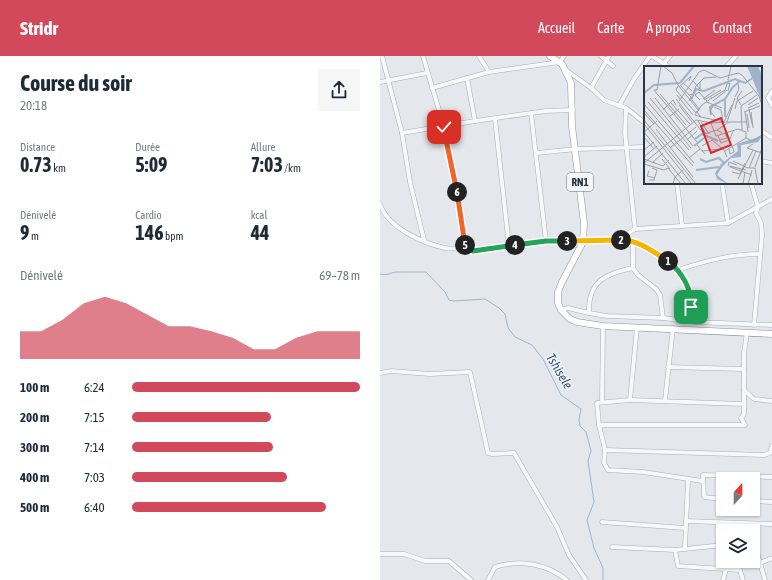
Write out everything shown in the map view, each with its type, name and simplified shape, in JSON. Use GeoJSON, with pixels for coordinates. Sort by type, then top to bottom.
{"type":"FeatureCollection","features":[{"type":"Feature","properties":{"kind":"highway","name":"RN1"},"geometry":{"type":"LineString","coordinates":[[550,56],[560,62],[571,83],[573,110],[572,126],[584,223],[583,242],[570,263],[558,292],[558,303],[561,310]]}},
{"type":"Feature","properties":{"kind":"highway"},"geometry":{"type":"LineString","coordinates":[[561,310],[570,319],[577,322],[603,326],[672,328],[772,334]]}},
{"type":"Feature","properties":{"kind":"street"},"geometry":{"type":"LineString","coordinates":[[382,56],[402,133],[410,182],[424,240]]}},
{"type":"Feature","properties":{"kind":"street"},"geometry":{"type":"LineString","coordinates":[[423,56],[444,127],[466,248]]}},
{"type":"Feature","properties":{"kind":"street"},"geometry":{"type":"LineString","coordinates":[[479,56],[489,72]]}},
{"type":"Feature","properties":{"kind":"street"},"geometry":{"type":"LineString","coordinates":[[432,88],[489,72],[560,62],[564,56]]}},
{"type":"Feature","properties":{"kind":"street"},"geometry":{"type":"LineString","coordinates":[[601,56],[608,58],[613,66]]}},
{"type":"Feature","properties":{"kind":"street"},"geometry":{"type":"LineString","coordinates":[[619,106],[634,79],[651,56],[668,66]]}},
{"type":"Feature","properties":{"kind":"street"},"geometry":{"type":"LineString","coordinates":[[664,63],[670,56]]}},
{"type":"Feature","properties":{"kind":"street"},"geometry":{"type":"LineString","coordinates":[[727,66],[736,56]]}},
{"type":"Feature","properties":{"kind":"street"},"geometry":{"type":"LineString","coordinates":[[592,88],[608,58]]}},
{"type":"Feature","properties":{"kind":"street"},"geometry":{"type":"LineString","coordinates":[[564,68],[592,88],[604,100],[626,108],[644,122]]}},
{"type":"Feature","properties":{"kind":"street"},"geometry":{"type":"LineString","coordinates":[[380,82],[427,73]]}},
{"type":"Feature","properties":{"kind":"street"},"geometry":{"type":"LineString","coordinates":[[467,78],[475,121]]}},
{"type":"Feature","properties":{"kind":"street"},"geometry":{"type":"LineString","coordinates":[[772,91],[768,98],[772,105]]}},
{"type":"Feature","properties":{"kind":"street"},"geometry":{"type":"LineString","coordinates":[[626,108],[625,133],[628,148],[635,229]]}},
{"type":"Feature","properties":{"kind":"street"},"geometry":{"type":"LineString","coordinates":[[402,133],[532,113],[573,110]]}},
{"type":"Feature","properties":{"kind":"street"},"geometry":{"type":"LineString","coordinates":[[532,113],[546,241]]}},
{"type":"Feature","properties":{"kind":"street"},"geometry":{"type":"LineString","coordinates":[[496,119],[509,246]]}},
{"type":"Feature","properties":{"kind":"street"},"geometry":{"type":"LineString","coordinates":[[762,131],[772,138]]}},
{"type":"Feature","properties":{"kind":"street"},"geometry":{"type":"LineString","coordinates":[[537,153],[576,149],[644,147]]}},
{"type":"Feature","properties":{"kind":"street"},"geometry":{"type":"LineString","coordinates":[[762,161],[772,162]]}},
{"type":"Feature","properties":{"kind":"street"},"geometry":{"type":"LineString","coordinates":[[676,184],[682,226]]}},
{"type":"Feature","properties":{"kind":"street"},"geometry":{"type":"LineString","coordinates":[[722,184],[728,223]]}},
{"type":"Feature","properties":{"kind":"street"},"geometry":{"type":"LineString","coordinates":[[751,184],[758,207],[756,213],[761,224],[754,325]]}},
{"type":"Feature","properties":{"kind":"street"},"geometry":{"type":"LineString","coordinates":[[627,234],[635,229],[728,223],[772,199]]}},
{"type":"Feature","properties":{"kind":"street"},"geometry":{"type":"LineString","coordinates":[[380,204],[382,211],[390,222],[403,231],[443,247],[466,248],[473,251],[546,241],[583,242],[626,240],[656,253],[670,262],[678,270],[688,289],[695,322]]}},
{"type":"Feature","properties":{"kind":"street"},"geometry":{"type":"LineString","coordinates":[[633,243],[633,268],[656,289],[660,296],[663,318]]}},
{"type":"Feature","properties":{"kind":"street"},"geometry":{"type":"LineString","coordinates":[[678,270],[717,258],[745,254],[760,254]]}},
{"type":"Feature","properties":{"kind":"street"},"geometry":{"type":"LineString","coordinates":[[589,313],[588,300],[592,290],[600,279],[612,273],[633,268]]}},
{"type":"Feature","properties":{"kind":"street"},"geometry":{"type":"LineString","coordinates":[[561,310],[568,308],[589,313],[663,318],[695,322],[772,325]]}},
{"type":"Feature","properties":{"kind":"street"},"geometry":{"type":"LineString","coordinates":[[602,402],[603,326]]}},
{"type":"Feature","properties":{"kind":"street"},"geometry":{"type":"LineString","coordinates":[[630,400],[638,327]]}},
{"type":"Feature","properties":{"kind":"street"},"geometry":{"type":"LineString","coordinates":[[665,400],[672,328]]}},
{"type":"Feature","properties":{"kind":"street"},"geometry":{"type":"LineString","coordinates":[[599,425],[745,425],[741,418],[744,414],[744,349],[747,332]]}},
{"type":"Feature","properties":{"kind":"street"},"geometry":{"type":"LineString","coordinates":[[668,367],[744,369]]}},
{"type":"Feature","properties":{"kind":"street"},"geometry":{"type":"LineString","coordinates":[[380,373],[391,371],[430,374],[470,372],[488,453],[514,453],[557,527],[569,555],[586,580]]}},
{"type":"Feature","properties":{"kind":"street"},"geometry":{"type":"LineString","coordinates":[[744,390],[756,400],[772,401]]}},
{"type":"Feature","properties":{"kind":"street"},"geometry":{"type":"LineString","coordinates":[[702,482],[643,472],[608,470],[604,463],[605,450],[596,405],[602,402],[630,400],[665,400],[743,404]]}},
{"type":"Feature","properties":{"kind":"street"},"geometry":{"type":"LineString","coordinates":[[605,450],[764,455],[768,454],[772,446]]}},
{"type":"Feature","properties":{"kind":"street"},"geometry":{"type":"LineString","coordinates":[[716,498],[704,497],[702,482],[704,475],[772,477]]}},
{"type":"Feature","properties":{"kind":"street"},"geometry":{"type":"LineString","coordinates":[[685,548],[688,480]]}},
{"type":"Feature","properties":{"kind":"street"},"geometry":{"type":"LineString","coordinates":[[760,501],[772,502]]}},
{"type":"Feature","properties":{"kind":"street"},"geometry":{"type":"LineString","coordinates":[[686,521],[772,524]]}},
{"type":"Feature","properties":{"kind":"street"},"geometry":{"type":"LineString","coordinates":[[602,522],[686,528]]}},
{"type":"Feature","properties":{"kind":"street"},"geometry":{"type":"LineString","coordinates":[[612,547],[675,550],[716,546]]}},
{"type":"Feature","properties":{"kind":"street"},"geometry":{"type":"LineString","coordinates":[[675,550],[678,566],[716,568]]}},
{"type":"Feature","properties":{"kind":"street"},"geometry":{"type":"LineString","coordinates":[[380,554],[404,554],[425,561],[449,561],[471,580]]}},
{"type":"Feature","properties":{"kind":"street"},"geometry":{"type":"LineString","coordinates":[[766,580],[760,563],[772,558]]}},
{"type":"Feature","properties":{"kind":"street"},"geometry":{"type":"LineString","coordinates":[[488,580],[495,568],[522,563],[540,566],[567,580]]}},
{"type":"Feature","properties":{"kind":"street"},"geometry":{"type":"LineString","coordinates":[[723,580],[726,568],[741,571],[744,580]]}},
{"type":"Feature","properties":{"kind":"waterway","name":"Tshisele"},"geometry":{"type":"LineString","coordinates":[[380,274],[386,275],[396,272],[426,272],[445,292],[449,300],[485,299],[499,308],[505,314],[508,328],[515,337],[532,345],[543,359],[561,395],[581,409],[579,420],[580,426],[586,432],[591,451],[588,461],[594,502],[587,520],[594,548],[603,568],[603,580]]}},
{"type":"Feature","properties":{"kind":"route"},"geometry":{"type":"LineString","coordinates":[[444,127],[466,248],[473,251],[477,249],[482,250],[546,241],[583,242],[626,240],[656,253],[670,262],[678,270],[688,289],[691,307]]}}]}
